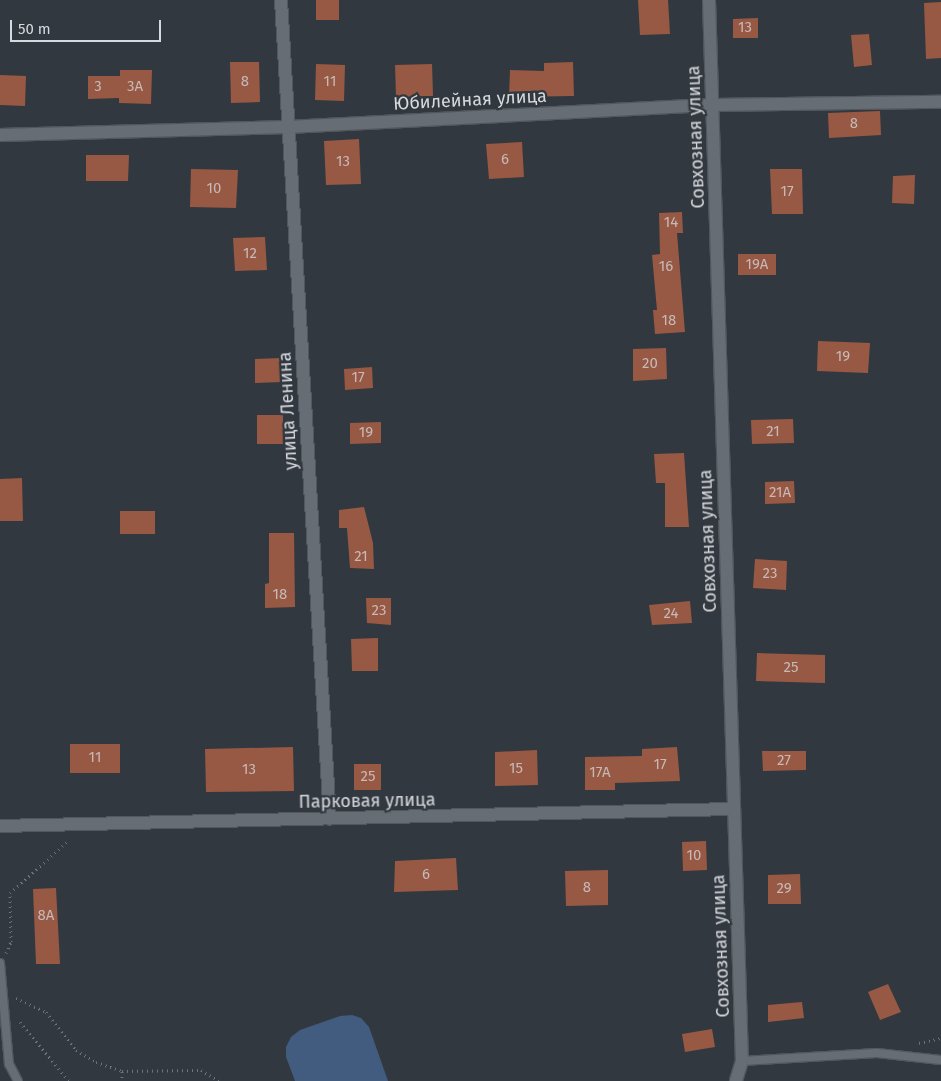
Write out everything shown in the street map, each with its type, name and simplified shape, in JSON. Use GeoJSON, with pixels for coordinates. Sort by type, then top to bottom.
{"type":"FeatureCollection","features":[{"type":"Feature","properties":{"kind":"street","name":"улица Ленина"},"geometry":{"type":"LineString","coordinates":[[280,0],[330,819]]}},
{"type":"Feature","properties":{"kind":"street","name":"Совхозная улица"},"geometry":{"type":"LineString","coordinates":[[709,0],[742,1061],[736,1081]]}},
{"type":"Feature","properties":{"kind":"street","name":"Юбилейная улица"},"geometry":{"type":"LineString","coordinates":[[0,135],[288,127],[713,105],[941,102]]}},
{"type":"Feature","properties":{"kind":"street","name":"Парковая улица"},"geometry":{"type":"LineString","coordinates":[[0,826],[734,809]]}},
{"type":"Feature","properties":{"kind":"lane"},"geometry":{"type":"LineString","coordinates":[[1,963],[9,1064],[18,1081]]}},
{"type":"Feature","properties":{"kind":"lane"},"geometry":{"type":"LineString","coordinates":[[742,1061],[877,1053],[941,1060]]}},
{"type":"Feature","properties":{"kind":"path"},"geometry":{"type":"LineString","coordinates":[[1,963],[11,942],[10,893],[87,824]]}},
{"type":"Feature","properties":{"kind":"path"},"geometry":{"type":"LineString","coordinates":[[4,992],[46,1012],[76,1050],[96,1062],[122,1071],[201,1070],[219,1081]]}},
{"type":"Feature","properties":{"kind":"path"},"geometry":{"type":"LineString","coordinates":[[5,1004],[69,1081]]}},
{"type":"Feature","properties":{"kind":"path"},"geometry":{"type":"LineString","coordinates":[[122,1071],[122,1081]]}},
{"type":"Feature","properties":{"kind":"shaded area"},"geometry":{"type":"Polygon","coordinates":[[[352,1015],[361,1018],[369,1027],[388,1081],[295,1081],[286,1057],[286,1047],[291,1037],[300,1030],[340,1016],[352,1015]]]}},
{"type":"Feature","properties":{"kind":"building"},"geometry":{"type":"Polygon","coordinates":[[[316,0],[339,0],[339,20],[316,20],[316,0]]]}},
{"type":"Feature","properties":{"kind":"building"},"geometry":{"type":"Polygon","coordinates":[[[638,0],[668,0],[670,34],[640,35],[638,0]]]}},
{"type":"Feature","properties":{"kind":"building"},"geometry":{"type":"Polygon","coordinates":[[[941,2],[941,58],[926,59],[924,3],[941,2]]]}},
{"type":"Feature","properties":{"kind":"building"},"geometry":{"type":"Polygon","coordinates":[[[758,18],[758,38],[733,38],[733,19],[758,18]]]}},
{"type":"Feature","properties":{"kind":"building"},"geometry":{"type":"Polygon","coordinates":[[[869,34],[872,65],[854,67],[851,35],[869,34]]]}},
{"type":"Feature","properties":{"kind":"building"},"geometry":{"type":"Polygon","coordinates":[[[230,62],[259,62],[260,102],[231,103],[230,62]]]}},
{"type":"Feature","properties":{"kind":"building"},"geometry":{"type":"Polygon","coordinates":[[[573,62],[574,96],[509,97],[510,70],[544,71],[544,63],[573,62]]]}},
{"type":"Feature","properties":{"kind":"building"},"geometry":{"type":"Polygon","coordinates":[[[316,64],[345,65],[344,101],[315,100],[316,64]]]}},
{"type":"Feature","properties":{"kind":"building"},"geometry":{"type":"Polygon","coordinates":[[[432,64],[433,96],[396,97],[395,65],[432,64]]]}},
{"type":"Feature","properties":{"kind":"building"},"geometry":{"type":"Polygon","coordinates":[[[120,70],[152,70],[151,104],[119,103],[119,98],[88,99],[88,76],[120,76],[120,70]]]}},
{"type":"Feature","properties":{"kind":"building"},"geometry":{"type":"Polygon","coordinates":[[[0,75],[26,76],[25,106],[0,105],[0,75]]]}},
{"type":"Feature","properties":{"kind":"building"},"geometry":{"type":"Polygon","coordinates":[[[880,111],[881,135],[829,138],[828,113],[880,111]]]}},
{"type":"Feature","properties":{"kind":"building"},"geometry":{"type":"Polygon","coordinates":[[[359,139],[361,184],[326,185],[324,141],[359,139]]]}},
{"type":"Feature","properties":{"kind":"building"},"geometry":{"type":"Polygon","coordinates":[[[522,142],[524,177],[489,179],[486,144],[522,142]]]}},
{"type":"Feature","properties":{"kind":"building"},"geometry":{"type":"Polygon","coordinates":[[[86,155],[129,155],[128,181],[86,181],[86,155]]]}},
{"type":"Feature","properties":{"kind":"building"},"geometry":{"type":"Polygon","coordinates":[[[191,169],[238,170],[236,208],[190,207],[191,169]]]}},
{"type":"Feature","properties":{"kind":"building"},"geometry":{"type":"Polygon","coordinates":[[[770,169],[802,169],[803,214],[772,214],[770,169]]]}},
{"type":"Feature","properties":{"kind":"building"},"geometry":{"type":"Polygon","coordinates":[[[915,175],[914,204],[892,203],[893,176],[915,175]]]}},
{"type":"Feature","properties":{"kind":"building"},"geometry":{"type":"Polygon","coordinates":[[[682,212],[683,233],[677,233],[685,332],[655,334],[653,310],[657,310],[652,255],[660,254],[659,213],[682,212]]]}},
{"type":"Feature","properties":{"kind":"building"},"geometry":{"type":"Polygon","coordinates":[[[265,237],[267,270],[235,271],[233,238],[265,237]]]}},
{"type":"Feature","properties":{"kind":"building"},"geometry":{"type":"Polygon","coordinates":[[[738,254],[776,254],[776,275],[738,275],[738,254]]]}},
{"type":"Feature","properties":{"kind":"building"},"geometry":{"type":"Polygon","coordinates":[[[818,341],[870,343],[868,373],[817,371],[818,341]]]}},
{"type":"Feature","properties":{"kind":"building"},"geometry":{"type":"Polygon","coordinates":[[[666,348],[667,379],[633,381],[633,349],[666,348]]]}},
{"type":"Feature","properties":{"kind":"building"},"geometry":{"type":"Polygon","coordinates":[[[281,358],[282,382],[255,383],[255,359],[281,358]]]}},
{"type":"Feature","properties":{"kind":"building"},"geometry":{"type":"Polygon","coordinates":[[[372,367],[373,388],[345,390],[344,369],[372,367]]]}},
{"type":"Feature","properties":{"kind":"building"},"geometry":{"type":"Polygon","coordinates":[[[257,415],[283,415],[283,444],[257,444],[257,415]]]}},
{"type":"Feature","properties":{"kind":"building"},"geometry":{"type":"Polygon","coordinates":[[[793,419],[794,443],[752,444],[751,420],[793,419]]]}},
{"type":"Feature","properties":{"kind":"building"},"geometry":{"type":"Polygon","coordinates":[[[381,422],[381,443],[350,444],[350,423],[381,422]]]}},
{"type":"Feature","properties":{"kind":"building"},"geometry":{"type":"Polygon","coordinates":[[[684,453],[689,527],[665,527],[665,483],[656,483],[654,454],[684,453]]]}},
{"type":"Feature","properties":{"kind":"building"},"geometry":{"type":"Polygon","coordinates":[[[22,478],[23,521],[0,521],[0,479],[22,478]]]}},
{"type":"Feature","properties":{"kind":"building"},"geometry":{"type":"Polygon","coordinates":[[[794,481],[795,503],[765,504],[765,482],[794,481]]]}},
{"type":"Feature","properties":{"kind":"building"},"geometry":{"type":"Polygon","coordinates":[[[364,507],[373,543],[374,569],[350,568],[347,528],[339,528],[339,510],[364,507]]]}},
{"type":"Feature","properties":{"kind":"building"},"geometry":{"type":"Polygon","coordinates":[[[120,511],[155,511],[155,534],[120,534],[120,511]]]}},
{"type":"Feature","properties":{"kind":"building"},"geometry":{"type":"Polygon","coordinates":[[[269,533],[294,533],[295,607],[265,608],[265,584],[269,583],[269,533]]]}},
{"type":"Feature","properties":{"kind":"building"},"geometry":{"type":"Polygon","coordinates":[[[755,559],[787,561],[786,590],[753,588],[755,559]]]}},
{"type":"Feature","properties":{"kind":"building"},"geometry":{"type":"Polygon","coordinates":[[[366,598],[391,598],[391,625],[367,623],[366,598]]]}},
{"type":"Feature","properties":{"kind":"building"},"geometry":{"type":"Polygon","coordinates":[[[690,601],[692,623],[652,625],[649,605],[690,601]]]}},
{"type":"Feature","properties":{"kind":"building"},"geometry":{"type":"Polygon","coordinates":[[[378,638],[378,671],[352,671],[351,639],[378,638]]]}},
{"type":"Feature","properties":{"kind":"building"},"geometry":{"type":"Polygon","coordinates":[[[757,653],[825,655],[825,683],[756,681],[757,653]]]}},
{"type":"Feature","properties":{"kind":"building"},"geometry":{"type":"Polygon","coordinates":[[[70,744],[120,744],[120,773],[70,773],[70,744]]]}},
{"type":"Feature","properties":{"kind":"building"},"geometry":{"type":"Polygon","coordinates":[[[293,747],[294,791],[206,792],[205,749],[293,747]]]}},
{"type":"Feature","properties":{"kind":"building"},"geometry":{"type":"Polygon","coordinates":[[[677,747],[680,781],[615,783],[615,790],[585,790],[585,757],[642,756],[642,749],[677,747]]]}},
{"type":"Feature","properties":{"kind":"building"},"geometry":{"type":"Polygon","coordinates":[[[537,750],[538,785],[495,786],[495,752],[537,750]]]}},
{"type":"Feature","properties":{"kind":"building"},"geometry":{"type":"Polygon","coordinates":[[[762,751],[806,751],[806,770],[763,771],[762,751]]]}},
{"type":"Feature","properties":{"kind":"building"},"geometry":{"type":"Polygon","coordinates":[[[354,764],[381,764],[381,790],[354,790],[354,764]]]}},
{"type":"Feature","properties":{"kind":"building"},"geometry":{"type":"Polygon","coordinates":[[[706,841],[707,870],[683,871],[682,842],[706,841]]]}},
{"type":"Feature","properties":{"kind":"building"},"geometry":{"type":"Polygon","coordinates":[[[456,858],[458,890],[394,892],[395,861],[456,858]]]}},
{"type":"Feature","properties":{"kind":"building"},"geometry":{"type":"Polygon","coordinates":[[[608,870],[608,905],[566,906],[565,871],[608,870]]]}},
{"type":"Feature","properties":{"kind":"building"},"geometry":{"type":"Polygon","coordinates":[[[800,874],[801,904],[768,904],[768,875],[800,874]]]}},
{"type":"Feature","properties":{"kind":"building"},"geometry":{"type":"Polygon","coordinates":[[[56,888],[60,964],[36,964],[33,889],[56,888]]]}},
{"type":"Feature","properties":{"kind":"building"},"geometry":{"type":"Polygon","coordinates":[[[888,984],[901,1012],[880,1020],[868,992],[888,984]]]}},
{"type":"Feature","properties":{"kind":"building"},"geometry":{"type":"Polygon","coordinates":[[[802,1002],[804,1018],[768,1022],[768,1005],[802,1002]]]}},
{"type":"Feature","properties":{"kind":"building"},"geometry":{"type":"Polygon","coordinates":[[[712,1029],[715,1047],[685,1052],[682,1034],[712,1029]]]}}]}
